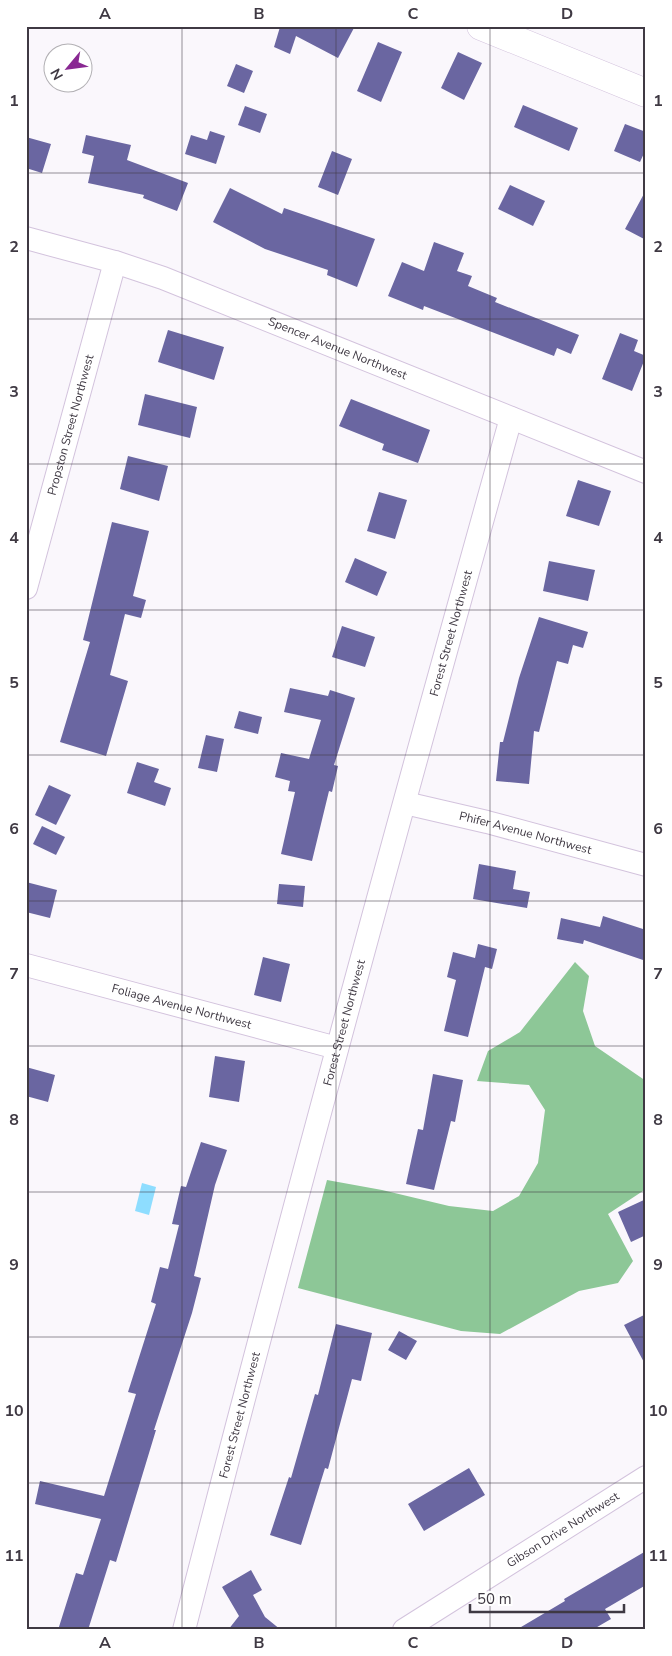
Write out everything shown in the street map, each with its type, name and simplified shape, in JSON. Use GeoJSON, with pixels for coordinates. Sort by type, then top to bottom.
{"type":"FeatureCollection","features":[{"type":"Feature","properties":{"kind":"street"},"geometry":{"type":"LineString","coordinates":[[481,26],[511,32],[646,93]]}},
{"type":"Feature","properties":{"kind":"street","name":"Spencer Avenue Northwest"},"geometry":{"type":"LineString","coordinates":[[26,238],[115,262],[163,278],[646,472]]}},
{"type":"Feature","properties":{"kind":"street","name":"Propston Street Northwest"},"geometry":{"type":"LineString","coordinates":[[26,588],[115,262]]}},
{"type":"Feature","properties":{"kind":"street","name":"Forest Street Northwest"},"geometry":{"type":"LineString","coordinates":[[184,1630],[247,1384],[337,1048],[511,418]]}},
{"type":"Feature","properties":{"kind":"street","name":"Phifer Avenue Northwest"},"geometry":{"type":"LineString","coordinates":[[404,803],[487,822],[646,866]]}},
{"type":"Feature","properties":{"kind":"street","name":"Foliage Avenue Northwest"},"geometry":{"type":"LineString","coordinates":[[26,965],[337,1048]]}},
{"type":"Feature","properties":{"kind":"street","name":"Gibson Drive Northwest"},"geometry":{"type":"LineString","coordinates":[[404,1630],[646,1477]]}},
{"type":"Feature","properties":{"kind":"green space"},"geometry":{"type":"Polygon","coordinates":[[[575,962],[589,976],[583,1011],[595,1046],[646,1081],[646,1189],[608,1214],[633,1261],[618,1283],[579,1291],[500,1334],[461,1331],[298,1288],[327,1180],[382,1190],[449,1206],[493,1211],[519,1196],[538,1163],[545,1110],[529,1085],[477,1081],[488,1051],[520,1032],[575,962]]]}},
{"type":"Feature","properties":{"kind":"water"},"geometry":{"type":"Polygon","coordinates":[[[142,1183],[156,1187],[149,1215],[135,1211],[142,1183]]]}},
{"type":"Feature","properties":{"kind":"building"},"geometry":{"type":"Polygon","coordinates":[[[278,26],[355,26],[338,58],[296,36],[290,54],[274,47],[280,27],[278,26]]]}},
{"type":"Feature","properties":{"kind":"building"},"geometry":{"type":"Polygon","coordinates":[[[378,42],[402,52],[381,102],[357,91],[378,42]]]}},
{"type":"Feature","properties":{"kind":"building"},"geometry":{"type":"Polygon","coordinates":[[[458,52],[482,63],[464,100],[441,88],[458,52]]]}},
{"type":"Feature","properties":{"kind":"building"},"geometry":{"type":"Polygon","coordinates":[[[236,64],[253,71],[244,93],[227,86],[236,64]]]}},
{"type":"Feature","properties":{"kind":"building"},"geometry":{"type":"Polygon","coordinates":[[[523,105],[578,128],[569,151],[514,127],[523,105]]]}},
{"type":"Feature","properties":{"kind":"building"},"geometry":{"type":"Polygon","coordinates":[[[245,106],[267,114],[260,133],[238,125],[245,106]]]}},
{"type":"Feature","properties":{"kind":"building"},"geometry":{"type":"Polygon","coordinates":[[[625,124],[646,132],[646,149],[640,162],[614,151],[625,124]]]}},
{"type":"Feature","properties":{"kind":"building"},"geometry":{"type":"Polygon","coordinates":[[[210,131],[225,136],[216,164],[185,154],[191,135],[207,140],[210,131]]]}},
{"type":"Feature","properties":{"kind":"building"},"geometry":{"type":"Polygon","coordinates":[[[86,135],[131,145],[127,160],[188,183],[177,211],[143,198],[144,195],[88,183],[94,156],[82,153],[86,135]]]}},
{"type":"Feature","properties":{"kind":"building"},"geometry":{"type":"Polygon","coordinates":[[[26,137],[51,144],[42,173],[26,168],[26,137]]]}},
{"type":"Feature","properties":{"kind":"building"},"geometry":{"type":"Polygon","coordinates":[[[332,151],[352,159],[338,195],[318,187],[332,151]]]}},
{"type":"Feature","properties":{"kind":"building"},"geometry":{"type":"Polygon","coordinates":[[[510,185],[545,201],[533,226],[498,209],[510,185]]]}},
{"type":"Feature","properties":{"kind":"building"},"geometry":{"type":"Polygon","coordinates":[[[230,188],[282,214],[284,208],[375,239],[357,287],[327,275],[328,270],[265,249],[213,222],[230,188]]]}},
{"type":"Feature","properties":{"kind":"building"},"geometry":{"type":"Polygon","coordinates":[[[646,190],[646,240],[625,229],[646,190]]]}},
{"type":"Feature","properties":{"kind":"building"},"geometry":{"type":"Polygon","coordinates":[[[434,242],[464,253],[457,271],[472,276],[468,286],[497,298],[495,302],[579,335],[571,354],[557,348],[554,356],[424,306],[423,310],[388,296],[402,262],[424,271],[434,242]]]}},
{"type":"Feature","properties":{"kind":"building"},"geometry":{"type":"Polygon","coordinates":[[[168,330],[224,347],[214,380],[158,362],[168,330]]]}},
{"type":"Feature","properties":{"kind":"building"},"geometry":{"type":"Polygon","coordinates":[[[620,333],[638,340],[634,351],[646,356],[632,391],[602,379],[620,333]]]}},
{"type":"Feature","properties":{"kind":"building"},"geometry":{"type":"Polygon","coordinates":[[[145,394],[197,407],[190,438],[138,425],[145,394]]]}},
{"type":"Feature","properties":{"kind":"building"},"geometry":{"type":"Polygon","coordinates":[[[351,399],[430,430],[418,463],[382,450],[384,444],[339,426],[351,399]]]}},
{"type":"Feature","properties":{"kind":"building"},"geometry":{"type":"Polygon","coordinates":[[[128,456],[168,466],[159,501],[120,489],[128,456]]]}},
{"type":"Feature","properties":{"kind":"building"},"geometry":{"type":"Polygon","coordinates":[[[578,480],[611,491],[599,526],[566,516],[578,480]]]}},
{"type":"Feature","properties":{"kind":"building"},"geometry":{"type":"Polygon","coordinates":[[[379,492],[407,500],[395,539],[367,531],[379,492]]]}},
{"type":"Feature","properties":{"kind":"building"},"geometry":{"type":"Polygon","coordinates":[[[112,522],[149,531],[133,596],[146,600],[141,618],[125,614],[110,675],[128,681],[106,756],[60,742],[90,642],[83,640],[112,522]]]}},
{"type":"Feature","properties":{"kind":"building"},"geometry":{"type":"Polygon","coordinates":[[[355,558],[387,572],[377,596],[345,582],[355,558]]]}},
{"type":"Feature","properties":{"kind":"building"},"geometry":{"type":"Polygon","coordinates":[[[549,561],[595,570],[588,601],[543,591],[549,561]]]}},
{"type":"Feature","properties":{"kind":"building"},"geometry":{"type":"Polygon","coordinates":[[[539,617],[588,632],[583,648],[573,645],[568,664],[557,661],[539,732],[534,731],[529,784],[496,781],[500,742],[503,742],[519,678],[539,617]]]}},
{"type":"Feature","properties":{"kind":"building"},"geometry":{"type":"Polygon","coordinates":[[[342,626],[375,637],[365,667],[332,657],[342,626]]]}},
{"type":"Feature","properties":{"kind":"building"},"geometry":{"type":"Polygon","coordinates":[[[290,688],[328,696],[330,690],[355,698],[334,765],[338,766],[332,792],[329,791],[312,861],[281,854],[295,792],[288,791],[290,781],[275,777],[281,753],[309,759],[321,720],[284,712],[290,688]]]}},
{"type":"Feature","properties":{"kind":"building"},"geometry":{"type":"Polygon","coordinates":[[[239,711],[262,717],[258,734],[234,728],[239,711]]]}},
{"type":"Feature","properties":{"kind":"building"},"geometry":{"type":"Polygon","coordinates":[[[206,735],[224,739],[217,772],[198,768],[206,735]]]}},
{"type":"Feature","properties":{"kind":"building"},"geometry":{"type":"Polygon","coordinates":[[[137,762],[159,769],[154,782],[171,788],[165,806],[127,793],[137,762]]]}},
{"type":"Feature","properties":{"kind":"building"},"geometry":{"type":"Polygon","coordinates":[[[49,785],[71,795],[56,825],[35,815],[49,785]]]}},
{"type":"Feature","properties":{"kind":"building"},"geometry":{"type":"Polygon","coordinates":[[[42,826],[65,837],[56,855],[33,844],[42,826]]]}},
{"type":"Feature","properties":{"kind":"building"},"geometry":{"type":"Polygon","coordinates":[[[479,864],[516,871],[513,889],[530,892],[527,908],[473,899],[479,864]]]}},
{"type":"Feature","properties":{"kind":"building"},"geometry":{"type":"Polygon","coordinates":[[[26,882],[57,890],[50,918],[26,912],[26,882]]]}},
{"type":"Feature","properties":{"kind":"building"},"geometry":{"type":"Polygon","coordinates":[[[279,884],[305,886],[303,907],[277,904],[279,884]]]}},
{"type":"Feature","properties":{"kind":"building"},"geometry":{"type":"Polygon","coordinates":[[[603,916],[646,930],[646,961],[584,940],[583,944],[557,939],[561,918],[600,927],[603,916]]]}},
{"type":"Feature","properties":{"kind":"building"},"geometry":{"type":"Polygon","coordinates":[[[478,944],[497,949],[492,969],[485,967],[468,1037],[444,1031],[456,980],[447,977],[453,952],[475,958],[478,944]]]}},
{"type":"Feature","properties":{"kind":"building"},"geometry":{"type":"Polygon","coordinates":[[[263,957],[290,964],[281,1002],[254,995],[263,957]]]}},
{"type":"Feature","properties":{"kind":"building"},"geometry":{"type":"Polygon","coordinates":[[[215,1056],[245,1061],[239,1102],[209,1097],[215,1056]]]}},
{"type":"Feature","properties":{"kind":"building"},"geometry":{"type":"Polygon","coordinates":[[[26,1067],[55,1075],[48,1102],[26,1096],[26,1067]]]}},
{"type":"Feature","properties":{"kind":"building"},"geometry":{"type":"Polygon","coordinates":[[[433,1074],[463,1080],[455,1122],[451,1121],[434,1190],[406,1184],[418,1129],[423,1130],[433,1074]]]}},
{"type":"Feature","properties":{"kind":"building"},"geometry":{"type":"Polygon","coordinates":[[[201,1142],[227,1150],[215,1185],[194,1276],[201,1278],[192,1313],[154,1430],[156,1430],[116,1562],[110,1560],[88,1630],[58,1630],[76,1573],[83,1575],[101,1519],[35,1504],[40,1481],[104,1496],[136,1394],[128,1392],[156,1304],[151,1302],[160,1267],[168,1269],[179,1225],[172,1224],[181,1186],[186,1187],[201,1142]]]}},
{"type":"Feature","properties":{"kind":"building"},"geometry":{"type":"Polygon","coordinates":[[[646,1199],[646,1235],[631,1242],[618,1212],[646,1199]]]}},
{"type":"Feature","properties":{"kind":"building"},"geometry":{"type":"Polygon","coordinates":[[[646,1314],[646,1366],[624,1325],[646,1314]]]}},
{"type":"Feature","properties":{"kind":"building"},"geometry":{"type":"Polygon","coordinates":[[[336,1324],[372,1333],[361,1381],[352,1379],[328,1469],[325,1468],[301,1545],[270,1535],[289,1477],[291,1478],[315,1394],[318,1395],[336,1324]]]}},
{"type":"Feature","properties":{"kind":"building"},"geometry":{"type":"Polygon","coordinates":[[[399,1331],[417,1341],[406,1360],[388,1350],[399,1331]]]}},
{"type":"Feature","properties":{"kind":"building"},"geometry":{"type":"Polygon","coordinates":[[[469,1468],[485,1495],[424,1531],[408,1504],[469,1468]]]}},
{"type":"Feature","properties":{"kind":"building"},"geometry":{"type":"Polygon","coordinates":[[[646,1551],[646,1585],[605,1609],[611,1619],[592,1630],[516,1630],[565,1601],[564,1599],[646,1551]]]}},
{"type":"Feature","properties":{"kind":"building"},"geometry":{"type":"Polygon","coordinates":[[[251,1570],[262,1590],[253,1595],[265,1617],[281,1630],[228,1630],[239,1616],[222,1587],[251,1570]]]}}]}
